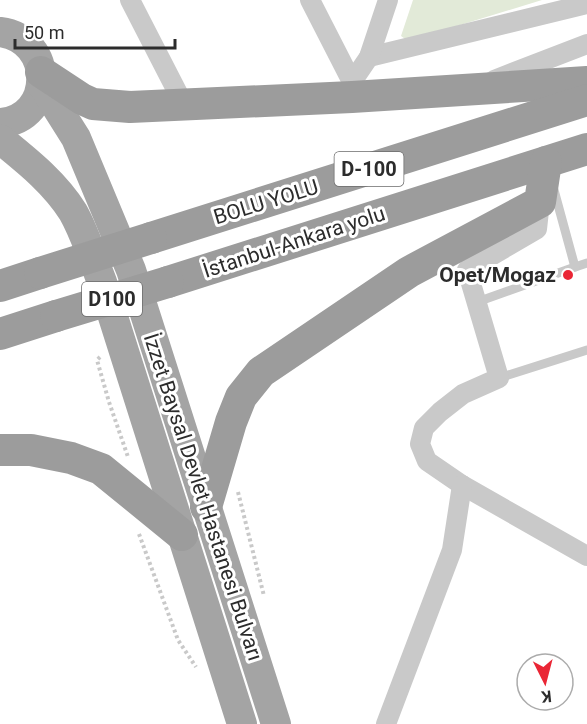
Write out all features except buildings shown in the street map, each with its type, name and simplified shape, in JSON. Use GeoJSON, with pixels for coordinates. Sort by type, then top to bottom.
{"type":"FeatureCollection","features":[{"type":"Feature","properties":{"kind":"highway"},"geometry":{"type":"LineString","coordinates":[[41,78],[93,104],[130,107],[184,105],[352,89],[467,90],[587,82]]}},
{"type":"Feature","properties":{"kind":"highway","name":"BOLU YOLU"},"geometry":{"type":"LineString","coordinates":[[151,238],[587,100]]}},
{"type":"Feature","properties":{"kind":"highway","name":"İstanbul-Ankara yolu"},"geometry":{"type":"LineString","coordinates":[[0,334],[587,149]]}},
{"type":"Feature","properties":{"kind":"highway"},"geometry":{"type":"LineString","coordinates":[[206,507],[231,422],[241,397],[261,372],[409,272],[540,202],[546,162]]}},
{"type":"Feature","properties":{"kind":"highway","name":"D100"},"geometry":{"type":"LineString","coordinates":[[0,286],[151,238]]}},
{"type":"Feature","properties":{"kind":"highway"},"geometry":{"type":"LineString","coordinates":[[0,450],[31,450],[71,458],[101,469],[182,535]]}},
{"type":"Feature","properties":{"kind":"main road","name":"İzzet Baysal Devlet Hastanesi Bulvarı"},"geometry":{"type":"LineString","coordinates":[[4,29],[26,43],[36,55],[41,78],[76,138],[131,270],[276,724]]}},
{"type":"Feature","properties":{"kind":"main road"},"geometry":{"type":"LineString","coordinates":[[0,123],[15,120],[25,114],[39,95],[41,78]]}},
{"type":"Feature","properties":{"kind":"main road","name":"İzzet Baysal Devlet Hastanesi Bulvarı"},"geometry":{"type":"LineString","coordinates":[[0,140],[39,171],[57,190],[74,214],[102,282],[242,724]]}},
{"type":"Feature","properties":{"kind":"street"},"geometry":{"type":"LineString","coordinates":[[130,0],[184,105]]}},
{"type":"Feature","properties":{"kind":"street"},"geometry":{"type":"LineString","coordinates":[[310,0],[352,89]]}},
{"type":"Feature","properties":{"kind":"street"},"geometry":{"type":"LineString","coordinates":[[352,89],[369,57],[388,0]]}},
{"type":"Feature","properties":{"kind":"street"},"geometry":{"type":"LineString","coordinates":[[369,57],[587,4]]}},
{"type":"Feature","properties":{"kind":"street"},"geometry":{"type":"LineString","coordinates":[[467,90],[587,44]]}},
{"type":"Feature","properties":{"kind":"street"},"geometry":{"type":"LineString","coordinates":[[546,162],[587,167]]}},
{"type":"Feature","properties":{"kind":"street"},"geometry":{"type":"LineString","coordinates":[[540,202],[537,229],[467,270],[499,378],[463,394],[440,412],[424,428],[420,444],[426,461],[587,556]]}},
{"type":"Feature","properties":{"kind":"street"},"geometry":{"type":"LineString","coordinates":[[386,724],[452,550],[462,484]]}},
{"type":"Feature","properties":{"kind":"lane"},"geometry":{"type":"LineString","coordinates":[[546,162],[575,267]]}},
{"type":"Feature","properties":{"kind":"lane"},"geometry":{"type":"LineString","coordinates":[[477,302],[587,263]]}},
{"type":"Feature","properties":{"kind":"lane"},"geometry":{"type":"LineString","coordinates":[[499,378],[587,350]]}},
{"type":"Feature","properties":{"kind":"path"},"geometry":{"type":"LineString","coordinates":[[142,542],[178,640],[201,675]]}},
{"type":"Feature","properties":{"kind":"green space"},"geometry":{"type":"Polygon","coordinates":[[[413,0],[542,0],[408,41],[401,36],[413,0]]]}},
{"type":"Feature","properties":{"kind":"place","name":"Opet/Mogaz"},"geometry":{"type":"Point","coordinates":[568,275]}}]}
